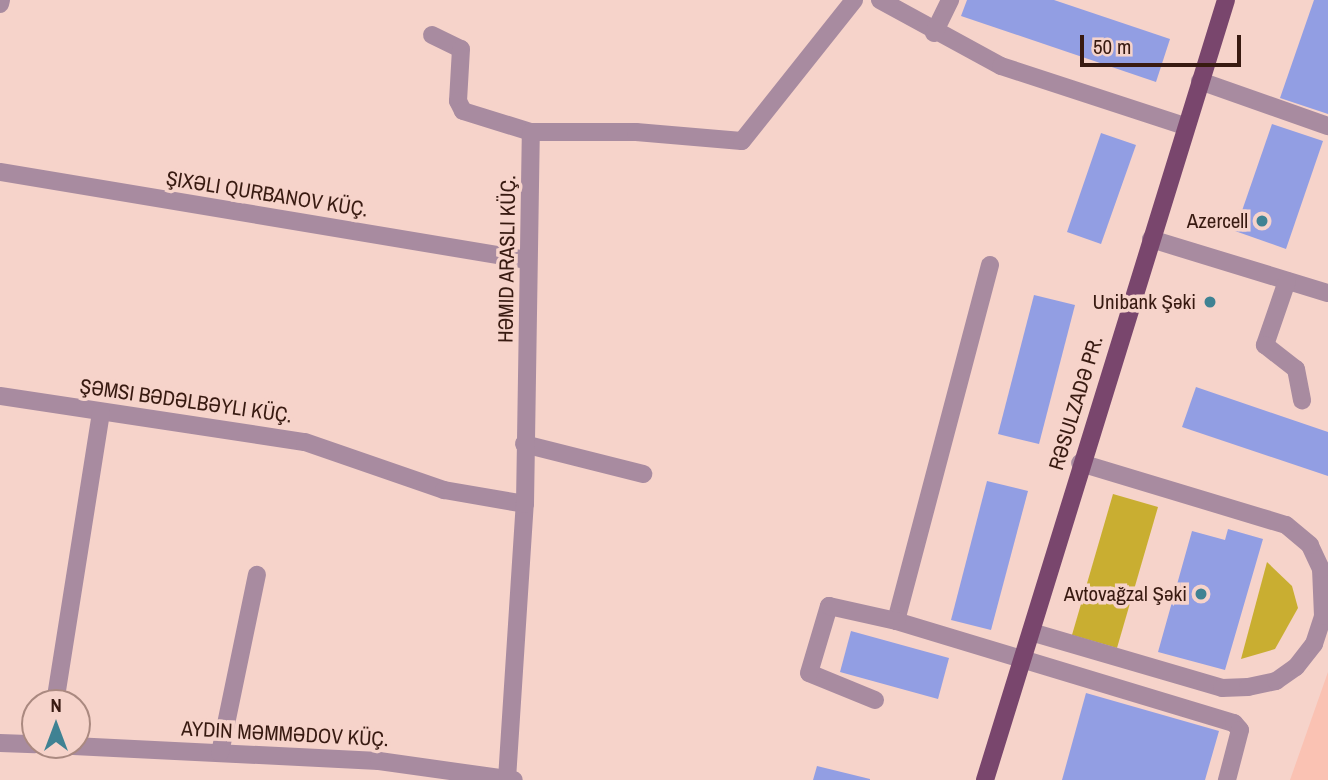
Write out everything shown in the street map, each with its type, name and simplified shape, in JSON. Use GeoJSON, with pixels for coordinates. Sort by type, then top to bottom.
{"type":"FeatureCollection","features":[{"type":"Feature","properties":{"kind":"main road","name":"RƏSULZADƏ PR."},"geometry":{"type":"LineString","coordinates":[[985,780],[1080,463],[1226,0]]}},
{"type":"Feature","properties":{"kind":"street"},"geometry":{"type":"LineString","coordinates":[[432,35],[461,49],[458,101],[463,111],[531,132],[636,132],[742,141],[854,0]]}},
{"type":"Feature","properties":{"kind":"street"},"geometry":{"type":"LineString","coordinates":[[880,0],[934,33],[1001,66],[1185,126]]}},
{"type":"Feature","properties":{"kind":"street"},"geometry":{"type":"LineString","coordinates":[[934,33],[950,0]]}},
{"type":"Feature","properties":{"kind":"street"},"geometry":{"type":"LineString","coordinates":[[1200,80],[1328,125]]}},
{"type":"Feature","properties":{"kind":"street"},"geometry":{"type":"LineString","coordinates":[[91,747],[379,761],[510,779],[525,504],[531,132]]}},
{"type":"Feature","properties":{"kind":"street"},"geometry":{"type":"LineString","coordinates":[[0,172],[527,260]]}},
{"type":"Feature","properties":{"kind":"street"},"geometry":{"type":"LineString","coordinates":[[1151,239],[1328,293]]}},
{"type":"Feature","properties":{"kind":"street"},"geometry":{"type":"LineString","coordinates":[[896,621],[989,265]]}},
{"type":"Feature","properties":{"kind":"street"},"geometry":{"type":"LineString","coordinates":[[1287,281],[1265,345],[1296,369],[1302,400]]}},
{"type":"Feature","properties":{"kind":"street","name":"ŞƏMSI BƏDƏLBƏYLI KÜÇ."},"geometry":{"type":"LineString","coordinates":[[0,396],[305,442],[444,490],[525,504]]}},
{"type":"Feature","properties":{"kind":"street"},"geometry":{"type":"LineString","coordinates":[[57,689],[101,413]]}},
{"type":"Feature","properties":{"kind":"street"},"geometry":{"type":"LineString","coordinates":[[524,444],[643,474]]}},
{"type":"Feature","properties":{"kind":"street"},"geometry":{"type":"LineString","coordinates":[[1031,632],[1223,688],[1248,687],[1276,681],[1296,667],[1314,644],[1323,616],[1321,569],[1310,545],[1286,525],[1080,463]]}},
{"type":"Feature","properties":{"kind":"street"},"geometry":{"type":"LineString","coordinates":[[220,753],[257,575]]}},
{"type":"Feature","properties":{"kind":"street"},"geometry":{"type":"LineString","coordinates":[[875,699],[809,673],[829,606],[896,621],[1021,663],[1234,723],[1240,730],[1227,780]]}},
{"type":"Feature","properties":{"kind":"street"},"geometry":{"type":"LineString","coordinates":[[0,743],[21,744]]}},
{"type":"Feature","properties":{"kind":"shaded area"},"geometry":{"type":"Polygon","coordinates":[[[1113,494],[1158,507],[1117,648],[1072,635],[1113,494]]]}},
{"type":"Feature","properties":{"kind":"shaded area"},"geometry":{"type":"Polygon","coordinates":[[[1267,562],[1292,586],[1298,608],[1275,649],[1241,659],[1267,562]]]}},
{"type":"Feature","properties":{"kind":"shaded area"},"geometry":{"type":"Polygon","coordinates":[[[1328,672],[1328,780],[1290,780],[1328,672]]]}},
{"type":"Feature","properties":{"kind":"building"},"geometry":{"type":"Polygon","coordinates":[[[967,0],[1054,0],[1170,39],[1156,82],[961,16],[967,0]]]}},
{"type":"Feature","properties":{"kind":"building"},"geometry":{"type":"Polygon","coordinates":[[[1314,0],[1328,0],[1328,114],[1280,98],[1314,0]]]}},
{"type":"Feature","properties":{"kind":"building"},"geometry":{"type":"Polygon","coordinates":[[[1272,124],[1323,141],[1286,249],[1235,231],[1272,124]]]}},
{"type":"Feature","properties":{"kind":"building"},"geometry":{"type":"Polygon","coordinates":[[[1101,133],[1136,145],[1101,244],[1067,232],[1101,133]]]}},
{"type":"Feature","properties":{"kind":"building"},"geometry":{"type":"Polygon","coordinates":[[[1034,295],[1075,305],[1039,444],[998,434],[1034,295]]]}},
{"type":"Feature","properties":{"kind":"building"},"geometry":{"type":"Polygon","coordinates":[[[1196,387],[1328,432],[1328,476],[1182,427],[1196,387]]]}},
{"type":"Feature","properties":{"kind":"building"},"geometry":{"type":"Polygon","coordinates":[[[987,481],[1028,491],[991,630],[951,620],[987,481]]]}},
{"type":"Feature","properties":{"kind":"building"},"geometry":{"type":"Polygon","coordinates":[[[1228,529],[1263,539],[1225,670],[1158,652],[1192,531],[1225,540],[1228,529]]]}},
{"type":"Feature","properties":{"kind":"building"},"geometry":{"type":"Polygon","coordinates":[[[851,631],[949,658],[938,699],[840,672],[851,631]]]}},
{"type":"Feature","properties":{"kind":"building"},"geometry":{"type":"Polygon","coordinates":[[[1086,693],[1219,731],[1205,780],[1062,780],[1086,693]]]}},
{"type":"Feature","properties":{"kind":"building"},"geometry":{"type":"Polygon","coordinates":[[[817,766],[870,779],[870,780],[813,780],[817,766]]]}},
{"type":"Feature","properties":{"kind":"place","name":"Azercell"},"geometry":{"type":"Point","coordinates":[1262,221]}},
{"type":"Feature","properties":{"kind":"place","name":"Unibank Şəki"},"geometry":{"type":"Point","coordinates":[1210,302]}},
{"type":"Feature","properties":{"kind":"place","name":"Avtovağzal Şəki"},"geometry":{"type":"Point","coordinates":[1201,594]}}]}
